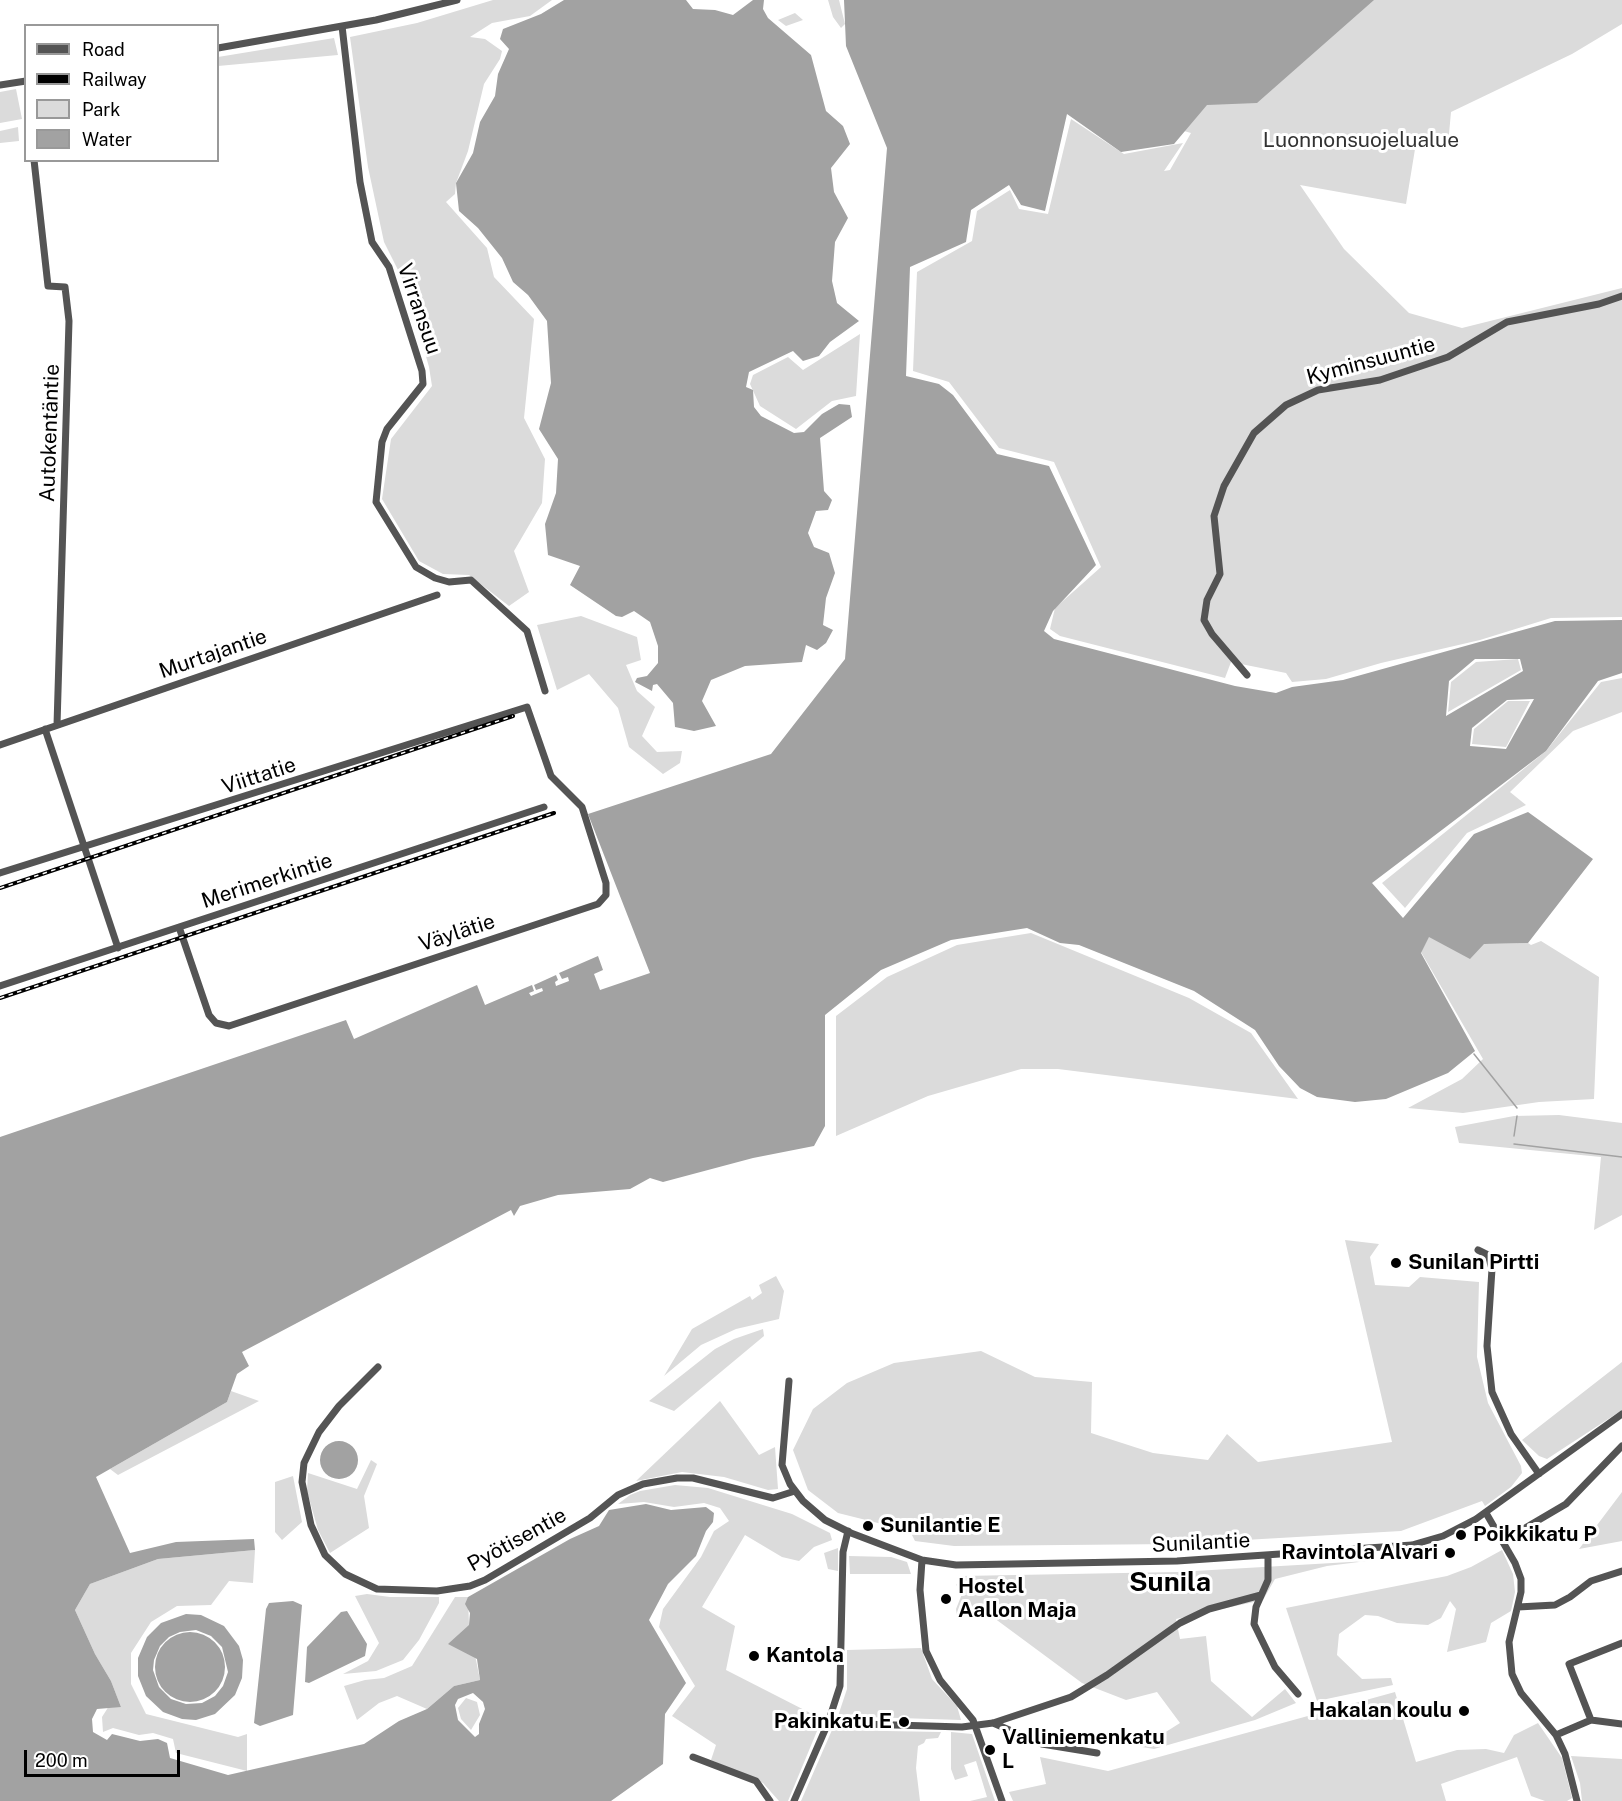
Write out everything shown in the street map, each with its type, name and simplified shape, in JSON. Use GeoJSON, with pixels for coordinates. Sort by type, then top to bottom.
{"type":"FeatureCollection","features":[{"type":"Feature","properties":{"kind":"street"},"geometry":{"type":"LineString","coordinates":[[219,48],[342,26],[457,0]]}},
{"type":"Feature","properties":{"kind":"street","name":"Virransuu"},"geometry":{"type":"LineString","coordinates":[[342,26],[360,182],[372,242],[389,267],[422,371],[423,384],[387,429],[382,442],[376,502],[416,567],[435,578],[449,582],[471,580],[527,631],[545,691]]}},
{"type":"Feature","properties":{"kind":"street"},"geometry":{"type":"LineString","coordinates":[[0,85],[24,82]]}},
{"type":"Feature","properties":{"kind":"street","name":"Autokentäntie"},"geometry":{"type":"LineString","coordinates":[[34,162],[48,286],[65,287],[69,321],[57,725]]}},
{"type":"Feature","properties":{"kind":"street","name":"Kyminsuuntie"},"geometry":{"type":"LineString","coordinates":[[1247,675],[1212,634],[1204,620],[1207,600],[1220,574],[1214,516],[1224,486],[1254,433],[1287,405],[1318,390],[1380,380],[1448,357],[1507,322],[1599,304],[1622,296]]}},
{"type":"Feature","properties":{"kind":"street","name":"Murtajantie"},"geometry":{"type":"LineString","coordinates":[[0,745],[437,595]]}},
{"type":"Feature","properties":{"kind":"street","name":"Viittatie"},"geometry":{"type":"LineString","coordinates":[[0,873],[135,829],[146,829],[527,707]]}},
{"type":"Feature","properties":{"kind":"street","name":"Väylätie"},"geometry":{"type":"LineString","coordinates":[[179,927],[209,1015],[216,1023],[229,1026],[598,904],[606,895],[606,883],[582,807],[551,776],[527,707]]}},
{"type":"Feature","properties":{"kind":"street"},"geometry":{"type":"LineString","coordinates":[[45,729],[118,948]]}},
{"type":"Feature","properties":{"kind":"street","name":"Merimerkintie"},"geometry":{"type":"LineString","coordinates":[[0,986],[544,807]]}},
{"type":"Feature","properties":{"kind":"street"},"geometry":{"type":"LineString","coordinates":[[1478,1250],[1488,1255],[1492,1269],[1487,1346],[1492,1392],[1511,1434],[1539,1474]]}},
{"type":"Feature","properties":{"kind":"street","name":"Pyötisentie"},"geometry":{"type":"LineString","coordinates":[[378,1367],[345,1399],[319,1432],[304,1463],[302,1482],[311,1525],[325,1555],[345,1574],[377,1589],[437,1591],[470,1586],[590,1518],[618,1495],[659,1480],[677,1478],[710,1481],[773,1498],[795,1491]]}},
{"type":"Feature","properties":{"kind":"street"},"geometry":{"type":"LineString","coordinates":[[789,1381],[782,1459],[785,1475],[795,1491],[818,1515],[848,1532],[843,1552],[840,1686],[828,1723],[794,1801]]}},
{"type":"Feature","properties":{"kind":"street","name":"Sunilantie"},"geometry":{"type":"LineString","coordinates":[[848,1532],[922,1560],[966,1565],[1177,1561],[1412,1545],[1443,1536],[1486,1513],[1622,1414]]}},
{"type":"Feature","properties":{"kind":"street"},"geometry":{"type":"LineString","coordinates":[[1503,1541],[1566,1504],[1622,1446]]}},
{"type":"Feature","properties":{"kind":"street"},"geometry":{"type":"LineString","coordinates":[[1486,1513],[1503,1541],[1521,1579],[1518,1607],[1509,1642],[1512,1674],[1521,1693],[1556,1735],[1565,1754],[1577,1801]]}},
{"type":"Feature","properties":{"kind":"street"},"geometry":{"type":"LineString","coordinates":[[1268,1556],[1268,1580],[1256,1607],[1254,1623],[1275,1667],[1298,1694]]}},
{"type":"Feature","properties":{"kind":"street"},"geometry":{"type":"LineString","coordinates":[[922,1560],[920,1590],[926,1651],[940,1680],[969,1713],[976,1726],[1002,1801]]}},
{"type":"Feature","properties":{"kind":"street"},"geometry":{"type":"LineString","coordinates":[[1518,1607],[1555,1605],[1591,1581],[1622,1571]]}},
{"type":"Feature","properties":{"kind":"street"},"geometry":{"type":"LineString","coordinates":[[828,1723],[976,1726],[993,1724],[1071,1697],[1102,1679],[1180,1623],[1209,1609],[1261,1595]]}},
{"type":"Feature","properties":{"kind":"street"},"geometry":{"type":"LineString","coordinates":[[1591,1720],[1569,1664],[1622,1644]]}},
{"type":"Feature","properties":{"kind":"street"},"geometry":{"type":"LineString","coordinates":[[1556,1735],[1591,1720],[1622,1724]]}},
{"type":"Feature","properties":{"kind":"street"},"geometry":{"type":"LineString","coordinates":[[993,1724],[1042,1744],[1097,1753]]}},
{"type":"Feature","properties":{"kind":"street"},"geometry":{"type":"LineString","coordinates":[[693,1757],[756,1781],[770,1801]]}},
{"type":"Feature","properties":{"kind":"green space"},"geometry":{"type":"Polygon","coordinates":[[[493,0],[552,0],[530,16],[492,23],[470,37],[485,39],[502,51],[500,59],[484,84],[468,151],[456,183],[455,194],[446,202],[487,248],[494,277],[534,319],[524,418],[545,459],[542,503],[514,551],[529,592],[509,606],[469,575],[443,574],[419,561],[382,499],[391,439],[432,386],[429,367],[406,286],[384,242],[368,167],[350,37],[417,23],[493,0]]]}},
{"type":"Feature","properties":{"kind":"green space"},"geometry":{"type":"Polygon","coordinates":[[[828,0],[839,0],[845,24],[841,28],[833,17],[828,0]]]}},
{"type":"Feature","properties":{"kind":"green space","name":"Luonnonsuojelualue"},"geometry":{"type":"Polygon","coordinates":[[[1371,0],[1622,0],[1622,24],[1572,54],[1451,112],[1448,145],[1416,143],[1406,204],[1300,185],[1344,249],[1409,313],[1462,328],[1622,288],[1622,617],[1551,618],[1480,640],[1381,663],[1326,679],[1292,682],[1286,673],[1231,662],[1225,678],[1060,636],[1050,629],[1055,608],[1101,567],[1054,462],[999,448],[949,382],[913,371],[917,272],[972,241],[977,211],[1010,190],[1019,209],[1048,214],[1071,119],[1124,154],[1183,143],[1164,171],[1170,170],[1191,133],[1184,131],[1175,104],[1371,0]]]}},
{"type":"Feature","properties":{"kind":"green space"},"geometry":{"type":"Polygon","coordinates":[[[795,13],[803,20],[786,26],[778,20],[795,13]]]}},
{"type":"Feature","properties":{"kind":"green space"},"geometry":{"type":"Polygon","coordinates":[[[334,38],[338,55],[219,66],[219,57],[334,38]]]}},
{"type":"Feature","properties":{"kind":"green space"},"geometry":{"type":"Polygon","coordinates":[[[16,89],[22,119],[0,123],[0,92],[16,89]]]}},
{"type":"Feature","properties":{"kind":"green space"},"geometry":{"type":"Polygon","coordinates":[[[18,127],[19,141],[0,143],[0,131],[18,127]]]}},
{"type":"Feature","properties":{"kind":"green space"},"geometry":{"type":"Polygon","coordinates":[[[860,334],[856,396],[832,401],[796,429],[760,406],[750,384],[753,375],[788,357],[803,370],[860,334]]]}},
{"type":"Feature","properties":{"kind":"green space"},"geometry":{"type":"Polygon","coordinates":[[[581,616],[637,637],[641,660],[626,665],[637,691],[655,707],[642,736],[657,752],[682,751],[680,763],[663,774],[629,747],[618,708],[589,674],[557,690],[537,625],[581,616]]]}},
{"type":"Feature","properties":{"kind":"green space"},"geometry":{"type":"Polygon","coordinates":[[[1518,659],[1521,670],[1448,712],[1451,682],[1476,662],[1518,659]]]}},
{"type":"Feature","properties":{"kind":"green space"},"geometry":{"type":"Polygon","coordinates":[[[1622,678],[1622,712],[1573,731],[1510,792],[1526,805],[1467,833],[1405,908],[1382,883],[1546,751],[1601,682],[1622,678]]]}},
{"type":"Feature","properties":{"kind":"green space"},"geometry":{"type":"Polygon","coordinates":[[[1508,701],[1530,701],[1506,747],[1472,744],[1474,729],[1508,701]]]}},
{"type":"Feature","properties":{"kind":"green space"},"geometry":{"type":"Polygon","coordinates":[[[1031,933],[1189,998],[1251,1033],[1298,1099],[1058,1069],[1021,1069],[928,1096],[836,1136],[836,1016],[887,977],[957,945],[1031,933]]]}},
{"type":"Feature","properties":{"kind":"green space"},"geometry":{"type":"Polygon","coordinates":[[[1429,936],[1484,944],[1528,943],[1531,945],[1541,941],[1599,977],[1594,1099],[1539,1102],[1463,1113],[1408,1108],[1462,1079],[1483,1059],[1421,952],[1429,936]]]}},
{"type":"Feature","properties":{"kind":"green space"},"geometry":{"type":"Polygon","coordinates":[[[1559,1115],[1622,1123],[1622,1215],[1594,1230],[1601,1157],[1459,1143],[1455,1127],[1514,1116],[1559,1115]]]}},
{"type":"Feature","properties":{"kind":"green space"},"geometry":{"type":"Polygon","coordinates":[[[1345,1240],[1379,1244],[1370,1257],[1375,1285],[1409,1287],[1420,1277],[1479,1282],[1477,1357],[1488,1403],[1521,1466],[1522,1473],[1511,1487],[1485,1506],[1482,1501],[1401,1531],[1175,1544],[954,1546],[915,1541],[910,1531],[838,1513],[808,1490],[793,1450],[813,1409],[847,1383],[894,1363],[981,1351],[1035,1377],[1092,1382],[1091,1433],[1153,1453],[1208,1460],[1227,1434],[1258,1462],[1392,1442],[1345,1240]]]}},
{"type":"Feature","properties":{"kind":"green space"},"geometry":{"type":"Polygon","coordinates":[[[776,1276],[784,1291],[779,1319],[736,1329],[701,1345],[664,1376],[692,1329],[750,1296],[752,1300],[762,1293],[759,1285],[776,1276]]]}},
{"type":"Feature","properties":{"kind":"green space"},"geometry":{"type":"Polygon","coordinates":[[[763,1329],[764,1336],[674,1411],[649,1401],[715,1349],[734,1339],[763,1329]]]}},
{"type":"Feature","properties":{"kind":"green space"},"geometry":{"type":"Polygon","coordinates":[[[1622,1362],[1622,1410],[1547,1459],[1539,1456],[1522,1440],[1622,1362]]]}},
{"type":"Feature","properties":{"kind":"green space"},"geometry":{"type":"Polygon","coordinates":[[[231,1391],[259,1401],[118,1475],[110,1469],[227,1402],[231,1391]]]}},
{"type":"Feature","properties":{"kind":"green space"},"geometry":{"type":"Polygon","coordinates":[[[720,1401],[759,1455],[775,1447],[778,1489],[768,1490],[724,1477],[682,1472],[636,1481],[720,1401]]]}},
{"type":"Feature","properties":{"kind":"green space"},"geometry":{"type":"Polygon","coordinates":[[[371,1460],[377,1464],[364,1496],[369,1528],[330,1553],[318,1530],[307,1491],[308,1473],[357,1489],[371,1460]]]}},
{"type":"Feature","properties":{"kind":"green space"},"geometry":{"type":"Polygon","coordinates":[[[293,1476],[302,1522],[282,1540],[275,1532],[275,1482],[293,1476]]]}},
{"type":"Feature","properties":{"kind":"green space"},"geometry":{"type":"Polygon","coordinates":[[[675,1485],[708,1488],[792,1514],[830,1533],[832,1540],[814,1547],[799,1561],[782,1557],[745,1535],[702,1607],[735,1626],[726,1670],[822,1719],[788,1801],[779,1801],[763,1783],[711,1760],[716,1745],[672,1716],[695,1686],[659,1627],[663,1609],[701,1557],[714,1531],[729,1521],[720,1508],[704,1503],[674,1507],[644,1502],[618,1504],[640,1491],[675,1485]]]}},
{"type":"Feature","properties":{"kind":"green space"},"geometry":{"type":"Polygon","coordinates":[[[1622,1492],[1622,1541],[1579,1549],[1622,1492]]]}},
{"type":"Feature","properties":{"kind":"green space"},"geometry":{"type":"Polygon","coordinates":[[[838,1548],[838,1571],[828,1569],[824,1553],[838,1548]]]}},
{"type":"Feature","properties":{"kind":"green space"},"geometry":{"type":"Polygon","coordinates":[[[255,1550],[253,1583],[229,1581],[211,1605],[177,1606],[151,1622],[131,1653],[131,1684],[146,1714],[238,1737],[247,1734],[247,1771],[176,1753],[173,1739],[153,1733],[139,1735],[113,1728],[103,1732],[102,1717],[109,1706],[121,1707],[111,1681],[95,1654],[75,1610],[90,1584],[158,1559],[255,1550]]]}},
{"type":"Feature","properties":{"kind":"green space"},"geometry":{"type":"Polygon","coordinates":[[[1502,1550],[1513,1574],[1515,1592],[1511,1611],[1491,1623],[1486,1642],[1447,1652],[1456,1609],[1450,1601],[1441,1618],[1428,1625],[1397,1623],[1378,1616],[1365,1615],[1339,1634],[1337,1655],[1362,1679],[1391,1678],[1393,1685],[1317,1701],[1286,1608],[1447,1576],[1471,1567],[1502,1550]]]}},
{"type":"Feature","properties":{"kind":"green space"},"geometry":{"type":"Polygon","coordinates":[[[849,1556],[891,1557],[907,1562],[911,1574],[850,1574],[849,1556]]]}},
{"type":"Feature","properties":{"kind":"green space"},"geometry":{"type":"Polygon","coordinates":[[[1367,1561],[1327,1566],[1275,1579],[1263,1600],[1176,1619],[1180,1639],[1206,1636],[1211,1681],[1252,1717],[1285,1689],[1296,1703],[1255,1720],[1154,1749],[1142,1747],[1180,1723],[1157,1692],[1126,1700],[1082,1683],[990,1615],[957,1616],[956,1609],[962,1594],[967,1595],[956,1585],[962,1576],[1177,1572],[1367,1561]]]}},
{"type":"Feature","properties":{"kind":"green space"},"geometry":{"type":"Polygon","coordinates":[[[367,1594],[390,1597],[439,1597],[439,1603],[419,1640],[403,1660],[376,1671],[343,1674],[368,1661],[379,1643],[355,1596],[367,1594]]]}},
{"type":"Feature","properties":{"kind":"green space"},"geometry":{"type":"Polygon","coordinates":[[[455,1597],[468,1597],[469,1625],[480,1680],[454,1686],[427,1709],[397,1696],[379,1703],[357,1720],[344,1686],[384,1678],[412,1666],[455,1597]]]}},
{"type":"Feature","properties":{"kind":"green space"},"geometry":{"type":"Polygon","coordinates":[[[921,1648],[932,1679],[957,1706],[961,1720],[838,1716],[847,1689],[847,1650],[921,1648]]]}},
{"type":"Feature","properties":{"kind":"green space"},"geometry":{"type":"Polygon","coordinates":[[[1395,1692],[1416,1762],[1457,1750],[1486,1749],[1504,1753],[1514,1735],[1538,1723],[1562,1758],[1572,1798],[1567,1801],[1545,1801],[1531,1796],[1517,1757],[1441,1784],[1446,1801],[1013,1801],[1009,1792],[1046,1784],[1040,1757],[1108,1771],[1395,1692]]]}},
{"type":"Feature","properties":{"kind":"green space"},"geometry":{"type":"Polygon","coordinates":[[[466,1698],[477,1702],[480,1715],[471,1730],[461,1719],[458,1708],[466,1698]]]}},
{"type":"Feature","properties":{"kind":"green space"},"geometry":{"type":"Polygon","coordinates":[[[832,1730],[941,1732],[938,1738],[926,1739],[918,1746],[916,1768],[920,1801],[801,1801],[832,1730]]]}},
{"type":"Feature","properties":{"kind":"green space"},"geometry":{"type":"Polygon","coordinates":[[[951,1732],[972,1734],[995,1801],[970,1801],[987,1797],[976,1761],[964,1765],[968,1776],[955,1780],[951,1769],[951,1732]]]}},
{"type":"Feature","properties":{"kind":"green space"},"geometry":{"type":"Polygon","coordinates":[[[1571,1756],[1622,1759],[1622,1801],[1582,1801],[1580,1783],[1571,1756]]]}},
{"type":"Feature","properties":{"kind":"water"},"geometry":{"type":"Polygon","coordinates":[[[564,0],[686,0],[693,9],[715,10],[733,15],[753,0],[764,0],[763,9],[768,18],[811,55],[826,111],[843,126],[850,144],[831,168],[834,192],[848,218],[835,242],[832,281],[837,303],[859,321],[830,342],[819,356],[803,361],[793,351],[749,372],[746,387],[753,390],[754,407],[761,416],[794,433],[804,432],[822,414],[839,404],[850,405],[852,417],[820,438],[824,491],[832,500],[828,510],[816,511],[808,533],[814,547],[829,553],[835,573],[826,598],[823,625],[833,630],[826,643],[817,650],[806,645],[802,662],[745,666],[711,680],[702,701],[716,726],[694,731],[675,727],[673,703],[657,684],[653,685],[652,691],[635,682],[637,678],[647,676],[658,663],[658,646],[650,622],[634,611],[622,617],[616,616],[570,585],[580,566],[548,555],[545,524],[556,493],[558,459],[539,429],[551,383],[547,321],[528,295],[513,282],[502,258],[478,228],[459,211],[456,183],[473,153],[480,122],[495,96],[498,74],[509,49],[500,39],[503,29],[541,14],[564,0]]]}},
{"type":"Feature","properties":{"kind":"water"},"geometry":{"type":"Polygon","coordinates":[[[844,0],[1374,0],[1257,103],[1207,105],[1174,144],[1121,152],[1067,114],[1045,211],[1021,205],[1009,185],[971,210],[966,242],[910,267],[906,376],[939,384],[953,395],[997,454],[1049,466],[1096,565],[1053,611],[1044,631],[1054,639],[1235,686],[1276,693],[1292,687],[1343,680],[1555,621],[1622,620],[1622,673],[1598,681],[1546,751],[1372,883],[1403,918],[1474,834],[1528,812],[1593,859],[1528,943],[1484,944],[1470,959],[1429,937],[1421,953],[1475,1051],[1448,1073],[1386,1099],[1355,1102],[1317,1097],[1300,1088],[1279,1066],[1255,1030],[1194,991],[1079,945],[1060,943],[1027,928],[951,940],[881,970],[825,1015],[825,1126],[814,1146],[753,1158],[663,1182],[650,1178],[630,1189],[558,1195],[520,1206],[514,1216],[511,1210],[242,1352],[249,1366],[237,1374],[227,1402],[96,1477],[130,1553],[176,1542],[254,1539],[255,1550],[158,1559],[90,1584],[75,1610],[95,1654],[111,1681],[121,1707],[97,1709],[92,1719],[93,1732],[107,1740],[112,1734],[140,1741],[158,1739],[167,1743],[170,1758],[228,1775],[364,1744],[399,1721],[427,1709],[454,1686],[480,1680],[477,1659],[448,1644],[469,1625],[470,1613],[465,1604],[468,1597],[570,1539],[599,1526],[609,1510],[646,1504],[671,1510],[706,1507],[714,1513],[713,1522],[706,1531],[696,1556],[668,1584],[649,1620],[686,1683],[665,1714],[663,1764],[611,1801],[0,1801],[0,1137],[346,1020],[354,1039],[477,985],[485,1005],[532,985],[534,991],[529,993],[531,996],[543,991],[542,988],[536,990],[534,985],[556,975],[558,980],[555,982],[556,986],[569,981],[568,977],[562,979],[559,973],[598,956],[603,970],[594,974],[600,990],[650,973],[588,814],[771,754],[845,659],[887,148],[846,46],[844,0]],[[1475,659],[1449,681],[1446,716],[1523,671],[1520,659],[1475,659]],[[1534,699],[1507,700],[1472,728],[1470,746],[1506,749],[1534,699]],[[473,1693],[458,1699],[455,1705],[458,1720],[475,1737],[479,1734],[479,1724],[485,1709],[483,1702],[473,1693]]]}},
{"type":"Feature","properties":{"kind":"water"},"geometry":{"type":"Polygon","coordinates":[[[339,1441],[353,1446],[358,1460],[353,1474],[339,1479],[325,1474],[320,1460],[325,1446],[339,1441]]]}},
{"type":"Feature","properties":{"kind":"water"},"geometry":{"type":"Polygon","coordinates":[[[293,1601],[302,1605],[293,1715],[260,1726],[254,1723],[266,1609],[269,1603],[293,1601]]]}},
{"type":"Feature","properties":{"kind":"water"},"geometry":{"type":"Polygon","coordinates":[[[347,1611],[367,1644],[365,1656],[309,1683],[305,1682],[307,1647],[341,1612],[347,1611]]]}},
{"type":"Feature","properties":{"kind":"water"},"geometry":{"type":"Polygon","coordinates":[[[186,1614],[201,1615],[224,1626],[239,1646],[243,1660],[242,1678],[235,1695],[215,1714],[196,1720],[182,1719],[163,1712],[146,1696],[138,1676],[138,1658],[147,1637],[161,1623],[186,1614]],[[196,1630],[180,1632],[169,1637],[160,1646],[154,1660],[153,1670],[159,1687],[171,1699],[186,1704],[202,1703],[215,1696],[223,1686],[228,1672],[222,1647],[211,1636],[196,1630]]]}},
{"type":"Feature","properties":{"kind":"water"},"geometry":{"type":"Polygon","coordinates":[[[197,1632],[210,1638],[219,1647],[223,1653],[225,1667],[223,1681],[215,1692],[204,1700],[183,1702],[165,1692],[157,1681],[155,1660],[165,1642],[176,1634],[197,1632]]]}},
{"type":"Feature","properties":{"kind":"waterway"},"geometry":{"type":"LineString","coordinates":[[1474,1054],[1517,1108]]}},
{"type":"Feature","properties":{"kind":"waterway"},"geometry":{"type":"LineString","coordinates":[[1514,1136],[1517,1116]]}},
{"type":"Feature","properties":{"kind":"waterway"},"geometry":{"type":"LineString","coordinates":[[1514,1144],[1622,1157]]}},
{"type":"Feature","properties":{"kind":"railway"},"geometry":{"type":"LineString","coordinates":[[0,888],[513,716]]}},
{"type":"Feature","properties":{"kind":"railway"},"geometry":{"type":"LineString","coordinates":[[0,998],[554,813]]}},
{"type":"Feature","properties":{"kind":"place","name":"Sunilan Pirtti"},"geometry":{"type":"Point","coordinates":[1396,1263]}},
{"type":"Feature","properties":{"kind":"place","name":"Sunilantie E"},"geometry":{"type":"Point","coordinates":[868,1526]}},
{"type":"Feature","properties":{"kind":"place","name":"Poikkikatu P"},"geometry":{"type":"Point","coordinates":[1461,1535]}},
{"type":"Feature","properties":{"kind":"place","name":"Ravintola Alvari"},"geometry":{"type":"Point","coordinates":[1450,1553]}},
{"type":"Feature","properties":{"kind":"place","name":"Hostel Aallon Maja"},"geometry":{"type":"Point","coordinates":[946,1599]}},
{"type":"Feature","properties":{"kind":"place","name":"Kantola"},"geometry":{"type":"Point","coordinates":[754,1656]}},
{"type":"Feature","properties":{"kind":"place","name":"Hakalan koulu"},"geometry":{"type":"Point","coordinates":[1464,1711]}},
{"type":"Feature","properties":{"kind":"place","name":"Pakinkatu E"},"geometry":{"type":"Point","coordinates":[904,1722]}},
{"type":"Feature","properties":{"kind":"place","name":"Valliniemenkatu L"},"geometry":{"type":"Point","coordinates":[990,1750]}},
{"type":"Feature","properties":{"kind":"district","name":"Sunila"},"geometry":{"type":"Point","coordinates":[1170,1583]}}]}
